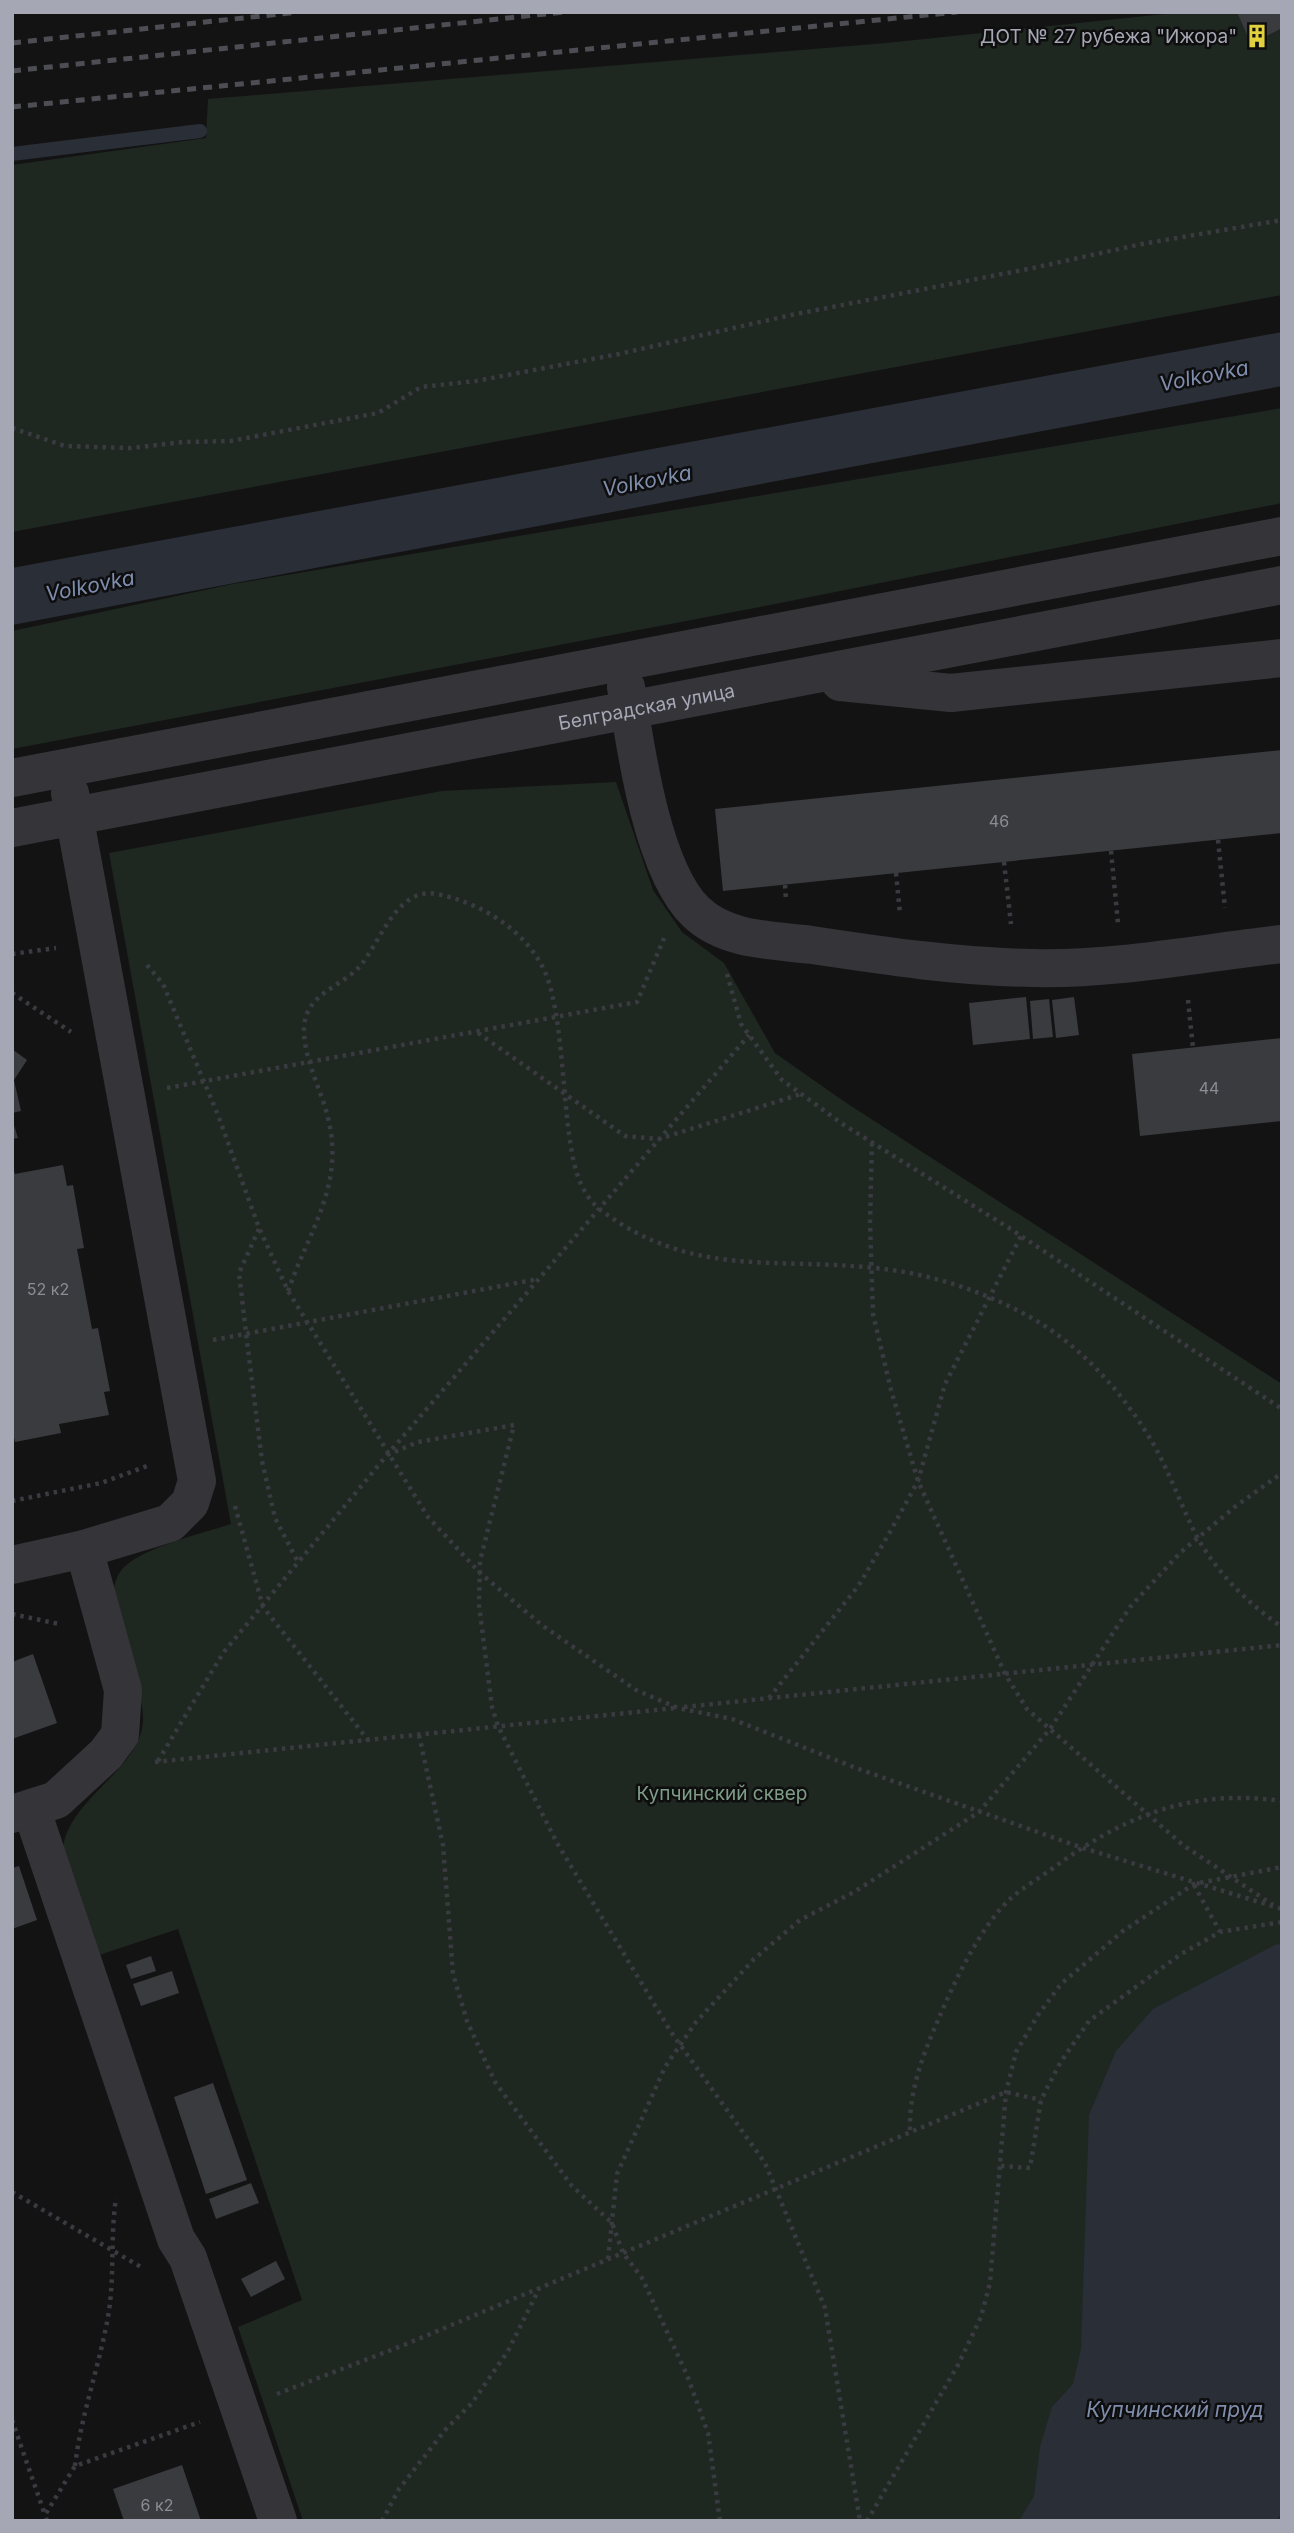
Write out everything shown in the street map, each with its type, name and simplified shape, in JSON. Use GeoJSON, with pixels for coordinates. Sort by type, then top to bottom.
{"type":"FeatureCollection","features":[{"type":"Feature","properties":{"kind":"street"},"geometry":{"type":"LineString","coordinates":[[12,778],[1282,536]]}},
{"type":"Feature","properties":{"kind":"street","name":"Белградская улица"},"geometry":{"type":"LineString","coordinates":[[12,828],[1282,585]]}},
{"type":"Feature","properties":{"kind":"street"},"geometry":{"type":"LineString","coordinates":[[796,678],[951,693],[1282,658]]}},
{"type":"Feature","properties":{"kind":"street"},"geometry":{"type":"LineString","coordinates":[[622,662],[639,766],[661,846],[679,890],[696,912],[717,927],[744,936],[877,955],[1015,967],[1078,967],[1282,944]]}},
{"type":"Feature","properties":{"kind":"street"},"geometry":{"type":"LineString","coordinates":[[12,1565],[84,1549],[170,1523],[190,1503],[197,1481],[65,768]]}},
{"type":"Feature","properties":{"kind":"street"},"geometry":{"type":"LineString","coordinates":[[84,1549],[123,1690],[120,1735],[106,1754],[56,1800],[21,1811],[176,2239],[188,2258],[278,2521]]}},
{"type":"Feature","properties":{"kind":"path"},"geometry":{"type":"LineString","coordinates":[[12,428],[65,446],[131,448],[183,442],[231,441],[378,413],[421,387],[476,381],[619,354],[791,315],[1142,244],[1282,220]]}},
{"type":"Feature","properties":{"kind":"path"},"geometry":{"type":"LineString","coordinates":[[1218,840],[1229,950]]}},
{"type":"Feature","properties":{"kind":"path"},"geometry":{"type":"LineString","coordinates":[[1111,850],[1122,962]]}},
{"type":"Feature","properties":{"kind":"path"},"geometry":{"type":"LineString","coordinates":[[1004,862],[1015,967]]}},
{"type":"Feature","properties":{"kind":"path"},"geometry":{"type":"LineString","coordinates":[[288,1291],[334,1175],[329,1120],[310,1062],[304,1024],[316,998],[360,967],[400,906],[429,892],[454,897],[494,916],[525,942],[545,973],[555,1019],[571,1149],[582,1190],[599,1209],[648,1240],[692,1255],[754,1264],[872,1267],[926,1275],[989,1298],[1033,1318],[1081,1355],[1125,1400],[1156,1448],[1198,1538],[1236,1590],[1282,1628]]}},
{"type":"Feature","properties":{"kind":"path"},"geometry":{"type":"LineString","coordinates":[[127,1095],[637,1002],[666,932]]}},
{"type":"Feature","properties":{"kind":"path"},"geometry":{"type":"LineString","coordinates":[[12,954],[58,948]]}},
{"type":"Feature","properties":{"kind":"path"},"geometry":{"type":"LineString","coordinates":[[138,959],[163,984],[204,1081],[259,1228],[288,1291],[387,1455],[428,1517],[480,1573],[543,1626],[636,1690],[678,1708],[732,1719],[856,1768],[1083,1848],[1279,1908]]}},
{"type":"Feature","properties":{"kind":"path"},"geometry":{"type":"LineString","coordinates":[[725,962],[741,1024],[782,1080],[872,1143],[1021,1236],[1282,1409]]}},
{"type":"Feature","properties":{"kind":"path"},"geometry":{"type":"LineString","coordinates":[[12,993],[74,1034]]}},
{"type":"Feature","properties":{"kind":"path"},"geometry":{"type":"LineString","coordinates":[[477,1033],[625,1136],[659,1139],[801,1094]]}},
{"type":"Feature","properties":{"kind":"path"},"geometry":{"type":"LineString","coordinates":[[158,1762],[223,1653],[387,1455],[749,1035]]}},
{"type":"Feature","properties":{"kind":"path"},"geometry":{"type":"LineString","coordinates":[[872,1143],[873,1314],[918,1481],[1005,1674],[1027,1709],[1183,1845],[1279,1908]]}},
{"type":"Feature","properties":{"kind":"path"},"geometry":{"type":"LineString","coordinates":[[259,1228],[239,1272],[246,1334],[262,1461],[275,1518],[299,1564]]}},
{"type":"Feature","properties":{"kind":"path"},"geometry":{"type":"LineString","coordinates":[[768,1698],[859,1585],[918,1481],[945,1384],[1021,1236]]}},
{"type":"Feature","properties":{"kind":"path"},"geometry":{"type":"LineString","coordinates":[[173,1347],[539,1278]]}},
{"type":"Feature","properties":{"kind":"path"},"geometry":{"type":"LineString","coordinates":[[387,1455],[418,1443],[514,1425],[480,1561],[480,1605],[492,1707],[498,1726],[557,1843],[680,2045],[765,2163],[825,2308],[860,2521]]}},
{"type":"Feature","properties":{"kind":"path"},"geometry":{"type":"LineString","coordinates":[[12,1501],[101,1483],[152,1464]]}},
{"type":"Feature","properties":{"kind":"path"},"geometry":{"type":"LineString","coordinates":[[608,2259],[617,2174],[665,2067],[696,2022],[754,1959],[800,1920],[853,1892],[979,1812],[1050,1729],[1090,1664],[1130,1607],[1198,1538],[1282,1473]]}},
{"type":"Feature","properties":{"kind":"path"},"geometry":{"type":"LineString","coordinates":[[147,1761],[158,1762],[1282,1645]]}},
{"type":"Feature","properties":{"kind":"path"},"geometry":{"type":"LineString","coordinates":[[419,1735],[443,1845],[453,1974],[467,2021],[495,2082],[572,2186],[612,2223],[623,2253],[642,2278],[687,2375],[708,2433],[720,2521]]}},
{"type":"Feature","properties":{"kind":"path"},"geometry":{"type":"LineString","coordinates":[[909,2130],[909,2109],[922,2057],[956,1977],[1009,1900],[1083,1848],[1146,1813],[1191,1801],[1263,1798],[1282,1801]]}},
{"type":"Feature","properties":{"kind":"path"},"geometry":{"type":"LineString","coordinates":[[867,2521],[958,2365],[981,2317],[990,2283],[1006,2092],[1016,2052],[1061,1984],[1134,1923],[1194,1884],[1282,1867]]}},
{"type":"Feature","properties":{"kind":"path"},"geometry":{"type":"LineString","coordinates":[[1194,1884],[1220,1932]]}},
{"type":"Feature","properties":{"kind":"path"},"geometry":{"type":"LineString","coordinates":[[1001,2166],[1030,2168],[1041,2100],[1060,2063],[1089,2021],[1170,1961],[1220,1932],[1282,1922]]}},
{"type":"Feature","properties":{"kind":"path"},"geometry":{"type":"LineString","coordinates":[[75,2466],[239,2409],[404,2345],[775,2191],[909,2130],[1006,2092],[1041,2100]]}},
{"type":"Feature","properties":{"kind":"path"},"geometry":{"type":"LineString","coordinates":[[12,2192],[143,2268]]}},
{"type":"Feature","properties":{"kind":"path"},"geometry":{"type":"LineString","coordinates":[[46,2518],[75,2466],[77,2443],[107,2320],[112,2285],[111,2249],[117,2193]]}},
{"type":"Feature","properties":{"kind":"path"},"geometry":{"type":"LineString","coordinates":[[382,2521],[398,2489],[446,2429],[472,2403],[508,2350],[540,2288]]}},
{"type":"Feature","properties":{"kind":"path"},"geometry":{"type":"LineString","coordinates":[[12,2420],[46,2518]]}},
{"type":"Feature","properties":{"kind":"green space"},"geometry":{"type":"Polygon","coordinates":[[[1184,12],[1282,12],[1282,295],[12,532],[12,165],[206,138],[208,99],[886,43],[1184,12]]]}},
{"type":"Feature","properties":{"kind":"green space"},"geometry":{"type":"Polygon","coordinates":[[[1282,408],[1282,503],[770,605],[12,749],[12,631],[233,584],[1282,408]]]}},
{"type":"Feature","properties":{"kind":"green space","name":"Купчинский сквер"},"geometry":{"type":"Polygon","coordinates":[[[616,782],[653,890],[682,932],[724,963],[775,1053],[845,1102],[1282,1384],[1282,2521],[303,2521],[238,2327],[302,2300],[178,1929],[96,1956],[63,1860],[65,1839],[73,1820],[131,1754],[140,1736],[143,1716],[141,1701],[117,1622],[114,1603],[115,1586],[120,1572],[140,1556],[155,1549],[231,1524],[109,853],[442,791],[616,782]]]}},
{"type":"Feature","properties":{"kind":"water","name":"Volkovka"},"geometry":{"type":"Polygon","coordinates":[[[1282,332],[1282,386],[12,625],[12,568],[1282,332]]]}},
{"type":"Feature","properties":{"kind":"water","name":"Купчинский пруд"},"geometry":{"type":"Polygon","coordinates":[[[1277,1944],[1282,1945],[1282,2512],[1276,2521],[1019,2521],[1034,2496],[1040,2447],[1052,2407],[1073,2384],[1081,2349],[1089,2115],[1116,2051],[1153,2009],[1277,1944]]]}},
{"type":"Feature","properties":{"kind":"building","name":"ДОТ № 27 рубежа \"Ижора\""},"geometry":{"type":"Polygon","coordinates":[[[1237,12],[1282,12],[1282,28],[1251,44],[1237,12]]]}},
{"type":"Feature","properties":{"kind":"building"},"geometry":{"type":"Polygon","coordinates":[[[1282,750],[1282,833],[723,891],[715,809],[1282,750]]]}},
{"type":"Feature","properties":{"kind":"building"},"geometry":{"type":"Polygon","coordinates":[[[1026,997],[1030,1039],[973,1045],[969,1003],[1026,997]]]}},
{"type":"Feature","properties":{"kind":"building"},"geometry":{"type":"Polygon","coordinates":[[[1074,997],[1079,1035],[1056,1038],[1052,1000],[1074,997]]]}},
{"type":"Feature","properties":{"kind":"building"},"geometry":{"type":"Polygon","coordinates":[[[1049,999],[1053,1037],[1033,1039],[1030,1001],[1049,999]]]}},
{"type":"Feature","properties":{"kind":"building"},"geometry":{"type":"Polygon","coordinates":[[[1282,1038],[1282,1121],[1140,1136],[1132,1054],[1282,1038]]]}},
{"type":"Feature","properties":{"kind":"building"},"geometry":{"type":"Polygon","coordinates":[[[12,1049],[27,1060],[14,1080],[21,1111],[12,1113],[12,1049]]]}},
{"type":"Feature","properties":{"kind":"building"},"geometry":{"type":"Polygon","coordinates":[[[12,1119],[18,1138],[12,1139],[12,1119]]]}},
{"type":"Feature","properties":{"kind":"building"},"geometry":{"type":"Polygon","coordinates":[[[63,1165],[67,1186],[73,1185],[84,1248],[77,1249],[92,1329],[98,1328],[110,1391],[104,1392],[109,1415],[59,1424],[61,1433],[15,1442],[12,1428],[12,1166],[15,1174],[63,1165]]]}},
{"type":"Feature","properties":{"kind":"building"},"geometry":{"type":"Polygon","coordinates":[[[33,1654],[57,1723],[12,1739],[12,1662],[33,1654]]]}},
{"type":"Feature","properties":{"kind":"building"},"geometry":{"type":"Polygon","coordinates":[[[19,1866],[37,1920],[12,1929],[12,1868],[19,1866]]]}},
{"type":"Feature","properties":{"kind":"building"},"geometry":{"type":"Polygon","coordinates":[[[151,1956],[156,1971],[131,1979],[126,1965],[151,1956]]]}},
{"type":"Feature","properties":{"kind":"building"},"geometry":{"type":"Polygon","coordinates":[[[172,1971],[179,1993],[141,2006],[133,1984],[172,1971]]]}},
{"type":"Feature","properties":{"kind":"building"},"geometry":{"type":"Polygon","coordinates":[[[213,2083],[247,2180],[206,2194],[174,2097],[213,2083]]]}},
{"type":"Feature","properties":{"kind":"building"},"geometry":{"type":"Polygon","coordinates":[[[251,2183],[259,2203],[216,2219],[209,2199],[251,2183]]]}},
{"type":"Feature","properties":{"kind":"building"},"geometry":{"type":"Polygon","coordinates":[[[276,2261],[285,2279],[251,2297],[241,2279],[276,2261]]]}},
{"type":"Feature","properties":{"kind":"building"},"geometry":{"type":"Polygon","coordinates":[[[182,2465],[201,2521],[124,2521],[113,2489],[182,2465]]]}},
{"type":"Feature","properties":{"kind":"waterway"},"geometry":{"type":"LineString","coordinates":[[12,154],[200,131]]}},
{"type":"Feature","properties":{"kind":"railway"},"geometry":{"type":"LineString","coordinates":[[12,43],[298,12]]}},
{"type":"Feature","properties":{"kind":"railway"},"geometry":{"type":"LineString","coordinates":[[12,71],[564,12]]}},
{"type":"Feature","properties":{"kind":"railway"},"geometry":{"type":"LineString","coordinates":[[12,107],[957,12]]}},
{"type":"Feature","properties":{"kind":"place","name":"ДОТ № 27 рубежа \"Ижора\""},"geometry":{"type":"Point","coordinates":[1257,36]}}]}
